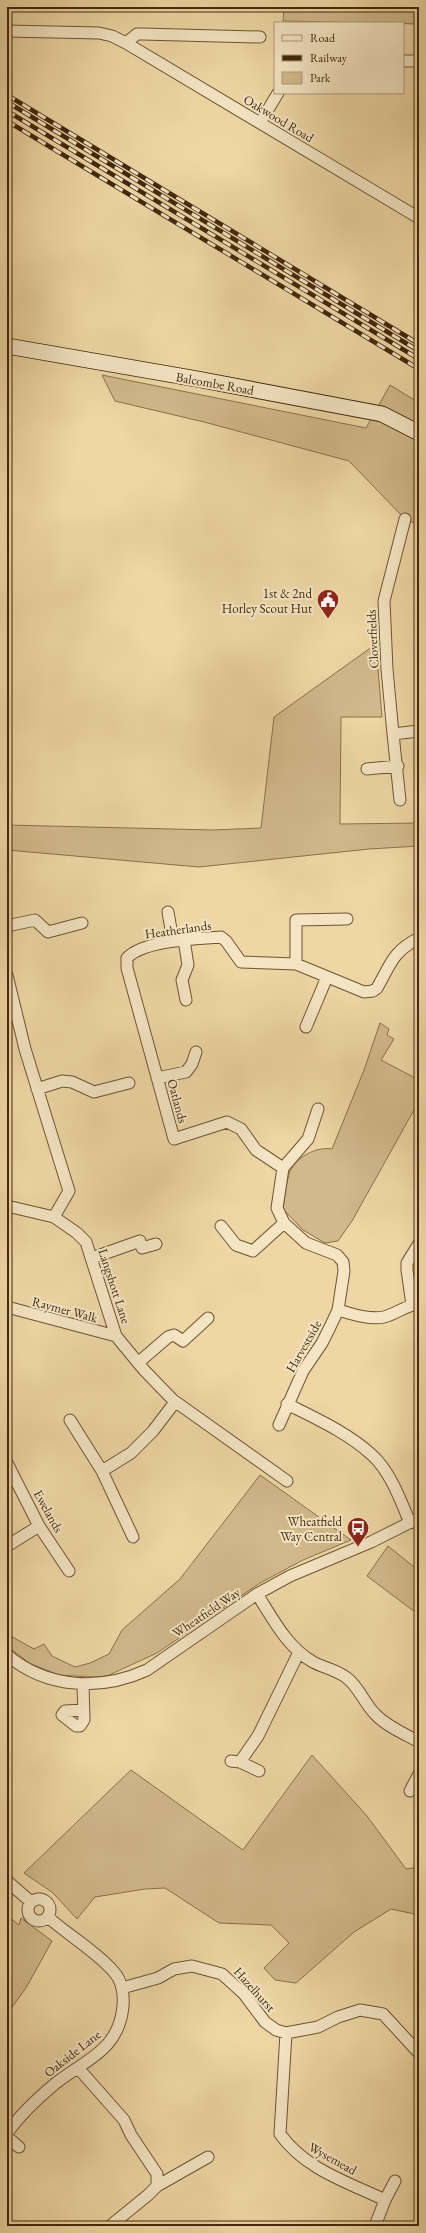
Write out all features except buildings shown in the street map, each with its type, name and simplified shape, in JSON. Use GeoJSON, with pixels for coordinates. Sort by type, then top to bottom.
{"type":"FeatureCollection","features":[{"type":"Feature","properties":{"kind":"main road","name":"Balcombe Road"},"geometry":{"type":"LineString","coordinates":[[7,346],[197,379],[382,414],[419,433]]}},
{"type":"Feature","properties":{"kind":"street","name":"Oakwood Road"},"geometry":{"type":"LineString","coordinates":[[7,31],[99,33],[112,36],[419,218]]}},
{"type":"Feature","properties":{"kind":"street"},"geometry":{"type":"LineString","coordinates":[[126,43],[137,34],[260,37]]}},
{"type":"Feature","properties":{"kind":"street"},"geometry":{"type":"LineString","coordinates":[[404,61],[419,61]]}},
{"type":"Feature","properties":{"kind":"street"},"geometry":{"type":"LineString","coordinates":[[260,123],[277,94]]}},
{"type":"Feature","properties":{"kind":"street","name":"Cloverfields"},"geometry":{"type":"LineString","coordinates":[[400,800],[398,766],[393,734],[384,601],[405,519]]}},
{"type":"Feature","properties":{"kind":"street"},"geometry":{"type":"LineString","coordinates":[[393,734],[419,731]]}},
{"type":"Feature","properties":{"kind":"street"},"geometry":{"type":"LineString","coordinates":[[367,769],[398,766]]}},
{"type":"Feature","properties":{"kind":"street"},"geometry":{"type":"LineString","coordinates":[[168,912],[188,965],[182,980],[186,1000]]}},
{"type":"Feature","properties":{"kind":"street"},"geometry":{"type":"LineString","coordinates":[[296,964],[296,920],[347,919]]}},
{"type":"Feature","properties":{"kind":"street"},"geometry":{"type":"LineString","coordinates":[[7,926],[34,920],[48,932],[82,923]]}},
{"type":"Feature","properties":{"kind":"street","name":"Heatherlands"},"geometry":{"type":"LineString","coordinates":[[127,968],[127,958],[139,949],[178,941],[221,937],[226,941],[241,962],[296,964],[364,992],[373,991],[377,988],[390,961],[403,947],[419,938]]}},
{"type":"Feature","properties":{"kind":"street","name":"Oatlands"},"geometry":{"type":"LineString","coordinates":[[127,968],[174,1139],[227,1122],[241,1129],[256,1150],[282,1168]]}},
{"type":"Feature","properties":{"kind":"street"},"geometry":{"type":"LineString","coordinates":[[7,974],[25,1049],[69,1191],[54,1217],[7,1206]]}},
{"type":"Feature","properties":{"kind":"street"},"geometry":{"type":"LineString","coordinates":[[306,1027],[327,977]]}},
{"type":"Feature","properties":{"kind":"street"},"geometry":{"type":"LineString","coordinates":[[157,1078],[186,1072],[192,1064],[196,1052]]}},
{"type":"Feature","properties":{"kind":"street"},"geometry":{"type":"LineString","coordinates":[[37,1089],[62,1081],[72,1082],[94,1092],[129,1084]]}},
{"type":"Feature","properties":{"kind":"street"},"geometry":{"type":"LineString","coordinates":[[282,1168],[308,1140],[318,1110]]}},
{"type":"Feature","properties":{"kind":"street","name":"Harvestside"},"geometry":{"type":"LineString","coordinates":[[279,1425],[302,1371],[322,1343],[338,1310],[344,1271],[343,1262],[337,1255],[306,1243],[284,1223],[277,1208],[282,1168]]}},
{"type":"Feature","properties":{"kind":"street","name":"Langshott Lane"},"geometry":{"type":"LineString","coordinates":[[54,1217],[77,1233],[86,1242],[116,1336],[175,1402],[287,1481]]}},
{"type":"Feature","properties":{"kind":"street"},"geometry":{"type":"LineString","coordinates":[[221,1226],[236,1245],[253,1251],[284,1223]]}},
{"type":"Feature","properties":{"kind":"street"},"geometry":{"type":"LineString","coordinates":[[92,1258],[140,1240],[142,1248],[156,1244]]}},
{"type":"Feature","properties":{"kind":"street"},"geometry":{"type":"LineString","coordinates":[[338,1310],[358,1316],[384,1317],[415,1304],[407,1270],[407,1263],[418,1245]]}},
{"type":"Feature","properties":{"kind":"street","name":"Raymer Walk"},"geometry":{"type":"LineString","coordinates":[[7,1307],[116,1336]]}},
{"type":"Feature","properties":{"kind":"street"},"geometry":{"type":"LineString","coordinates":[[139,1362],[168,1337],[174,1335],[183,1342],[208,1318]]}},
{"type":"Feature","properties":{"kind":"street"},"geometry":{"type":"LineString","coordinates":[[102,1471],[131,1453],[153,1432],[175,1402]]}},
{"type":"Feature","properties":{"kind":"street"},"geometry":{"type":"LineString","coordinates":[[287,1404],[341,1432],[373,1456],[415,1520]]}},
{"type":"Feature","properties":{"kind":"street"},"geometry":{"type":"LineString","coordinates":[[70,1420],[102,1471],[133,1537]]}},
{"type":"Feature","properties":{"kind":"street","name":"Ewelands"},"geometry":{"type":"LineString","coordinates":[[7,1463],[39,1526],[69,1571]]}},
{"type":"Feature","properties":{"kind":"street","name":"Wheatfield Way"},"geometry":{"type":"LineString","coordinates":[[9,1660],[64,1682],[83,1685],[113,1682],[147,1670],[257,1594],[290,1576],[371,1542],[415,1520]]}},
{"type":"Feature","properties":{"kind":"street"},"geometry":{"type":"LineString","coordinates":[[7,1546],[39,1526]]}},
{"type":"Feature","properties":{"kind":"street"},"geometry":{"type":"LineString","coordinates":[[257,1594],[289,1643],[314,1662],[332,1669],[347,1678],[361,1694],[374,1714],[419,1742]]}},
{"type":"Feature","properties":{"kind":"street"},"geometry":{"type":"LineString","coordinates":[[259,1771],[235,1761],[258,1736],[299,1652]]}},
{"type":"Feature","properties":{"kind":"street"},"geometry":{"type":"LineString","coordinates":[[83,1685],[83,1710]]}},
{"type":"Feature","properties":{"kind":"street"},"geometry":{"type":"LineString","coordinates":[[410,1791],[419,1774]]}},
{"type":"Feature","properties":{"kind":"street"},"geometry":{"type":"LineString","coordinates":[[7,1881],[31,1902]]}},
{"type":"Feature","properties":{"kind":"street"},"geometry":{"type":"LineString","coordinates":[[36,1899],[46,1901],[51,1912],[48,1917],[43,1921],[37,1922],[31,1919],[28,1914],[28,1908],[31,1902],[36,1899]]}},
{"type":"Feature","properties":{"kind":"street","name":"Oakside Lane"},"geometry":{"type":"LineString","coordinates":[[7,2133],[14,2123],[55,2084],[79,2069],[112,2041],[118,2030],[124,1996],[115,1973],[104,1962],[48,1917]]}},
{"type":"Feature","properties":{"kind":"street","name":"Hazelhurst"},"geometry":{"type":"LineString","coordinates":[[122,1988],[158,1978],[174,1970],[192,1966],[222,1974],[244,1994],[265,2022],[276,2030],[286,2033]]}},
{"type":"Feature","properties":{"kind":"street"},"geometry":{"type":"LineString","coordinates":[[286,2033],[318,2027],[338,2017],[360,2010],[383,2014],[419,2053]]}},
{"type":"Feature","properties":{"kind":"street","name":"Wysemead"},"geometry":{"type":"LineString","coordinates":[[286,2033],[280,2134],[288,2145],[304,2160],[384,2200]]}},
{"type":"Feature","properties":{"kind":"street"},"geometry":{"type":"LineString","coordinates":[[79,2069],[124,2120],[131,2135],[157,2174],[157,2186]]}},
{"type":"Feature","properties":{"kind":"street"},"geometry":{"type":"LineString","coordinates":[[7,2137],[19,2147]]}},
{"type":"Feature","properties":{"kind":"street"},"geometry":{"type":"LineString","coordinates":[[110,2226],[157,2186],[208,2157]]}},
{"type":"Feature","properties":{"kind":"street"},"geometry":{"type":"LineString","coordinates":[[375,2226],[384,2200],[395,2181]]}},
{"type":"Feature","properties":{"kind":"green space"},"geometry":{"type":"Polygon","coordinates":[[[284,7],[419,7],[419,24],[404,24],[404,22],[283,21],[284,7]]]}},
{"type":"Feature","properties":{"kind":"green space"},"geometry":{"type":"Polygon","coordinates":[[[102,375],[366,428],[390,385],[419,403],[419,525],[405,519],[349,461],[204,422],[115,401],[102,375]]]}},
{"type":"Feature","properties":{"kind":"green space"},"geometry":{"type":"Polygon","coordinates":[[[376,644],[382,717],[341,717],[340,824],[419,823],[419,846],[369,849],[199,867],[7,850],[7,825],[213,830],[261,828],[274,717],[376,644]]]}},
{"type":"Feature","properties":{"kind":"green space"},"geometry":{"type":"Polygon","coordinates":[[[380,1023],[389,1029],[387,1035],[394,1039],[381,1060],[419,1080],[419,1101],[352,1221],[338,1241],[325,1243],[303,1230],[283,1209],[289,1174],[296,1163],[306,1154],[319,1149],[332,1149],[364,1070],[380,1023]]]}},
{"type":"Feature","properties":{"kind":"green space"},"geometry":{"type":"Polygon","coordinates":[[[260,1475],[351,1540],[303,1560],[260,1583],[157,1653],[107,1676],[92,1677],[59,1675],[29,1663],[7,1646],[7,1634],[34,1649],[44,1644],[52,1656],[75,1667],[90,1663],[109,1654],[122,1630],[180,1579],[260,1475]]]}},
{"type":"Feature","properties":{"kind":"green space"},"geometry":{"type":"Polygon","coordinates":[[[388,1546],[419,1571],[419,1615],[367,1576],[388,1546]]]}},
{"type":"Feature","properties":{"kind":"green space"},"geometry":{"type":"Polygon","coordinates":[[[312,1755],[367,1816],[406,1869],[419,1867],[419,1915],[391,1909],[354,1932],[296,1983],[275,1980],[264,1968],[289,1943],[271,1925],[219,1923],[165,1888],[145,1889],[95,1897],[77,1919],[53,1893],[24,1873],[131,1770],[243,1850],[312,1755]]]}},
{"type":"Feature","properties":{"kind":"green space"},"geometry":{"type":"Polygon","coordinates":[[[7,1915],[19,1925],[21,1918],[52,1941],[26,1988],[7,2014],[7,1915]]]}},
{"type":"Feature","properties":{"kind":"railway"},"geometry":{"type":"LineString","coordinates":[[7,95],[419,344]]}},
{"type":"Feature","properties":{"kind":"railway"},"geometry":{"type":"LineString","coordinates":[[7,102],[419,351]]}},
{"type":"Feature","properties":{"kind":"railway"},"geometry":{"type":"LineString","coordinates":[[7,111],[419,359]]}},
{"type":"Feature","properties":{"kind":"railway"},"geometry":{"type":"LineString","coordinates":[[7,121],[419,369]]}},
{"type":"Feature","properties":{"kind":"place","name":"1st & 2nd Horley Scout Hut"},"geometry":{"type":"Point","coordinates":[328,620]}},
{"type":"Feature","properties":{"kind":"place","name":"Wheatfield Way Central"},"geometry":{"type":"Point","coordinates":[358,1548]}}]}
